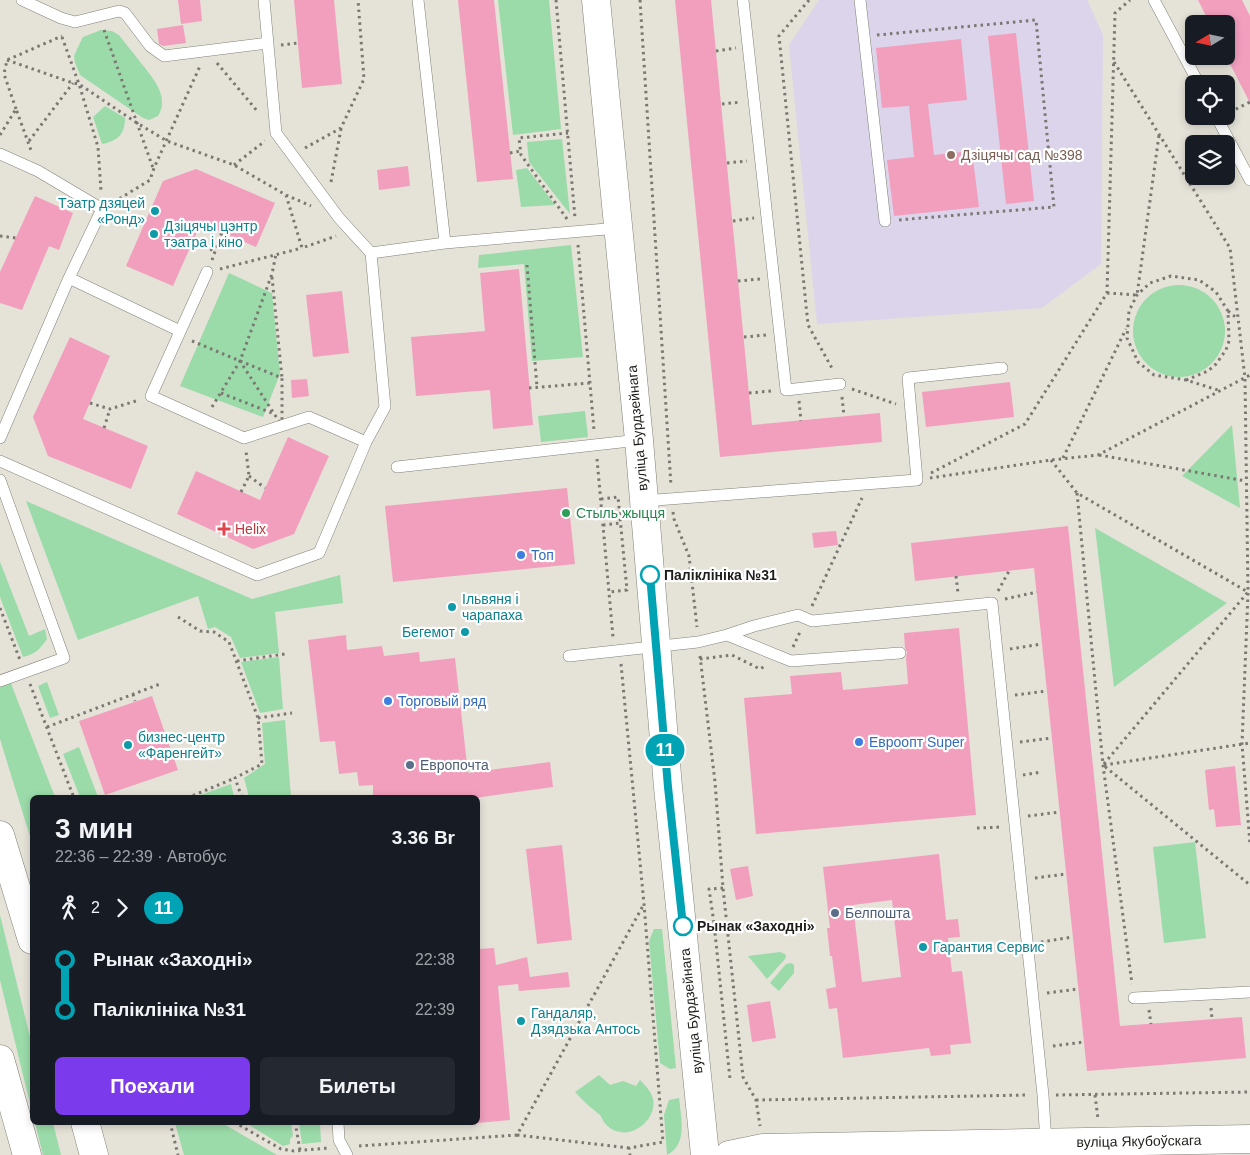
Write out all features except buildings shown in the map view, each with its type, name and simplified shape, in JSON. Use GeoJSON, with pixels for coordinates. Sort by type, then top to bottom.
{"type":"FeatureCollection","features":[{"type":"Feature","properties":{"kind":"street","name":"вуліца Бурдзейнага"},"geometry":{"type":"LineString","coordinates":[[596,0],[639,440],[668,787],[705,1155]]}},
{"type":"Feature","properties":{"kind":"street"},"geometry":{"type":"LineString","coordinates":[[0,835],[30,933]]}},
{"type":"Feature","properties":{"kind":"street"},"geometry":{"type":"LineString","coordinates":[[0,1061],[27,1155]]}},
{"type":"Feature","properties":{"kind":"street"},"geometry":{"type":"LineString","coordinates":[[86,1125],[94,1155]]}},
{"type":"Feature","properties":{"kind":"street","name":"вуліца Якубоўскага"},"geometry":{"type":"LineString","coordinates":[[729,1155],[763,1148],[1250,1139]]}},
{"type":"Feature","properties":{"kind":"lane"},"geometry":{"type":"LineString","coordinates":[[22,0],[61,18],[75,22],[119,11],[125,13],[150,46],[164,56],[268,43]]}},
{"type":"Feature","properties":{"kind":"lane"},"geometry":{"type":"LineString","coordinates":[[0,461],[257,575],[319,553],[366,442],[385,407],[371,253],[339,218],[276,133],[264,0]]}},
{"type":"Feature","properties":{"kind":"lane"},"geometry":{"type":"LineString","coordinates":[[418,0],[445,243]]}},
{"type":"Feature","properties":{"kind":"lane"},"geometry":{"type":"LineString","coordinates":[[743,0],[786,390],[840,384]]}},
{"type":"Feature","properties":{"kind":"lane"},"geometry":{"type":"LineString","coordinates":[[860,0],[884,221]]}},
{"type":"Feature","properties":{"kind":"lane"},"geometry":{"type":"LineString","coordinates":[[1154,0],[1194,75]]}},
{"type":"Feature","properties":{"kind":"lane"},"geometry":{"type":"LineString","coordinates":[[1221,125],[1250,180]]}},
{"type":"Feature","properties":{"kind":"lane"},"geometry":{"type":"LineString","coordinates":[[0,154],[38,171],[102,208],[69,278],[0,438]]}},
{"type":"Feature","properties":{"kind":"lane"},"geometry":{"type":"LineString","coordinates":[[371,253],[445,243],[618,228]]}},
{"type":"Feature","properties":{"kind":"lane"},"geometry":{"type":"LineString","coordinates":[[207,272],[151,396],[244,438],[309,417],[366,442]]}},
{"type":"Feature","properties":{"kind":"lane"},"geometry":{"type":"LineString","coordinates":[[69,278],[179,334]]}},
{"type":"Feature","properties":{"kind":"lane"},"geometry":{"type":"LineString","coordinates":[[643,501],[917,480],[908,378],[1002,368]]}},
{"type":"Feature","properties":{"kind":"lane"},"geometry":{"type":"LineString","coordinates":[[397,467],[639,440]]}},
{"type":"Feature","properties":{"kind":"lane"},"geometry":{"type":"LineString","coordinates":[[0,480],[64,658],[0,680]]}},
{"type":"Feature","properties":{"kind":"lane"},"geometry":{"type":"LineString","coordinates":[[569,656],[698,642],[798,615],[812,621],[992,602],[1039,1048],[1046,1143]]}},
{"type":"Feature","properties":{"kind":"lane"},"geometry":{"type":"LineString","coordinates":[[727,635],[791,661],[900,653]]}},
{"type":"Feature","properties":{"kind":"lane"},"geometry":{"type":"LineString","coordinates":[[1134,998],[1250,992]]}},
{"type":"Feature","properties":{"kind":"lane"},"geometry":{"type":"LineString","coordinates":[[338,1125],[339,1140],[344,1151]]}},
{"type":"Feature","properties":{"kind":"path"},"geometry":{"type":"LineString","coordinates":[[327,201],[341,128],[364,79],[358,0]]}},
{"type":"Feature","properties":{"kind":"path"},"geometry":{"type":"LineString","coordinates":[[640,0],[672,499]]}},
{"type":"Feature","properties":{"kind":"path"},"geometry":{"type":"LineString","coordinates":[[809,0],[779,36],[808,325],[840,384],[911,409]]}},
{"type":"Feature","properties":{"kind":"path"},"geometry":{"type":"LineString","coordinates":[[917,480],[1025,424],[1107,293],[1115,14],[1130,0]]}},
{"type":"Feature","properties":{"kind":"path"},"geometry":{"type":"LineString","coordinates":[[99,16],[154,168]]}},
{"type":"Feature","properties":{"kind":"path"},"geometry":{"type":"LineString","coordinates":[[61,18],[62,37],[79,84],[100,155],[102,208],[150,180],[207,51],[276,133],[234,165]]}},
{"type":"Feature","properties":{"kind":"path"},"geometry":{"type":"LineString","coordinates":[[864,36],[1036,20],[1054,208],[884,221]]}},
{"type":"Feature","properties":{"kind":"path"},"geometry":{"type":"LineString","coordinates":[[7,60],[62,37]]}},
{"type":"Feature","properties":{"kind":"path"},"geometry":{"type":"LineString","coordinates":[[7,60],[79,84],[167,141],[234,165],[286,195],[339,218]]}},
{"type":"Feature","properties":{"kind":"path"},"geometry":{"type":"LineString","coordinates":[[7,60],[4,74],[38,171]]}},
{"type":"Feature","properties":{"kind":"path"},"geometry":{"type":"LineString","coordinates":[[1113,62],[1230,248],[1245,378],[1249,592],[1242,744],[1250,844]]}},
{"type":"Feature","properties":{"kind":"path"},"geometry":{"type":"LineString","coordinates":[[29,141],[73,83]]}},
{"type":"Feature","properties":{"kind":"path"},"geometry":{"type":"LineString","coordinates":[[1235,110],[1250,102]]}},
{"type":"Feature","properties":{"kind":"path"},"geometry":{"type":"LineString","coordinates":[[0,135],[16,109]]}},
{"type":"Feature","properties":{"kind":"path"},"geometry":{"type":"LineString","coordinates":[[292,156],[341,128]]}},
{"type":"Feature","properties":{"kind":"path"},"geometry":{"type":"LineString","coordinates":[[568,133],[519,138],[521,156],[577,231]]}},
{"type":"Feature","properties":{"kind":"path"},"geometry":{"type":"LineString","coordinates":[[1159,134],[1137,295],[1129,311],[1127,338],[1138,362],[1154,374],[1186,380],[1221,391]]}},
{"type":"Feature","properties":{"kind":"path"},"geometry":{"type":"LineString","coordinates":[[510,153],[521,151]]}},
{"type":"Feature","properties":{"kind":"path"},"geometry":{"type":"LineString","coordinates":[[286,195],[302,248]]}},
{"type":"Feature","properties":{"kind":"path"},"geometry":{"type":"LineString","coordinates":[[733,221],[767,217]]}},
{"type":"Feature","properties":{"kind":"path"},"geometry":{"type":"LineString","coordinates":[[207,272],[302,248],[350,231]]}},
{"type":"Feature","properties":{"kind":"path"},"geometry":{"type":"LineString","coordinates":[[207,272],[222,232]]}},
{"type":"Feature","properties":{"kind":"path"},"geometry":{"type":"LineString","coordinates":[[0,236],[16,238]]}},
{"type":"Feature","properties":{"kind":"path"},"geometry":{"type":"LineString","coordinates":[[192,242],[215,250]]}},
{"type":"Feature","properties":{"kind":"path"},"geometry":{"type":"LineString","coordinates":[[204,420],[240,361],[272,274],[276,254]]}},
{"type":"Feature","properties":{"kind":"path"},"geometry":{"type":"LineString","coordinates":[[527,265],[537,387]]}},
{"type":"Feature","properties":{"kind":"path"},"geometry":{"type":"LineString","coordinates":[[272,274],[282,378],[282,426]]}},
{"type":"Feature","properties":{"kind":"path"},"geometry":{"type":"LineString","coordinates":[[1107,293],[1137,295],[1150,283],[1171,276],[1199,280],[1216,292],[1228,311],[1238,319]]}},
{"type":"Feature","properties":{"kind":"path"},"geometry":{"type":"LineString","coordinates":[[738,281],[774,277]]}},
{"type":"Feature","properties":{"kind":"path"},"geometry":{"type":"LineString","coordinates":[[1186,380],[1208,371],[1216,364],[1226,350],[1229,340],[1228,311]]}},
{"type":"Feature","properties":{"kind":"path"},"geometry":{"type":"LineString","coordinates":[[1063,459],[1128,326]]}},
{"type":"Feature","properties":{"kind":"path"},"geometry":{"type":"LineString","coordinates":[[179,334],[282,378]]}},
{"type":"Feature","properties":{"kind":"path"},"geometry":{"type":"LineString","coordinates":[[744,337],[780,334]]}},
{"type":"Feature","properties":{"kind":"path"},"geometry":{"type":"LineString","coordinates":[[240,361],[282,426]]}},
{"type":"Feature","properties":{"kind":"path"},"geometry":{"type":"LineString","coordinates":[[1098,455],[1250,375]]}},
{"type":"Feature","properties":{"kind":"path"},"geometry":{"type":"LineString","coordinates":[[529,388],[590,383]]}},
{"type":"Feature","properties":{"kind":"path"},"geometry":{"type":"LineString","coordinates":[[1245,384],[1250,388]]}},
{"type":"Feature","properties":{"kind":"path"},"geometry":{"type":"LineString","coordinates":[[749,393],[786,390]]}},
{"type":"Feature","properties":{"kind":"path"},"geometry":{"type":"LineString","coordinates":[[221,393],[274,414]]}},
{"type":"Feature","properties":{"kind":"path"},"geometry":{"type":"LineString","coordinates":[[90,403],[110,409],[151,396]]}},
{"type":"Feature","properties":{"kind":"path"},"geometry":{"type":"LineString","coordinates":[[104,428],[110,409]]}},
{"type":"Feature","properties":{"kind":"path"},"geometry":{"type":"LineString","coordinates":[[241,492],[249,476],[244,438]]}},
{"type":"Feature","properties":{"kind":"path"},"geometry":{"type":"LineString","coordinates":[[917,480],[1098,455],[1246,481]]}},
{"type":"Feature","properties":{"kind":"path"},"geometry":{"type":"LineString","coordinates":[[1051,460],[1077,492],[1249,592]]}},
{"type":"Feature","properties":{"kind":"path"},"geometry":{"type":"LineString","coordinates":[[249,476],[265,488]]}},
{"type":"Feature","properties":{"kind":"path"},"geometry":{"type":"LineString","coordinates":[[1077,492],[1103,765],[1134,998]]}},
{"type":"Feature","properties":{"kind":"path"},"geometry":{"type":"LineString","coordinates":[[601,499],[618,498],[627,590],[609,592]]}},
{"type":"Feature","properties":{"kind":"path"},"geometry":{"type":"LineString","coordinates":[[674,519],[689,556],[704,683],[743,1077],[756,1100],[763,1148]]}},
{"type":"Feature","properties":{"kind":"path"},"geometry":{"type":"LineString","coordinates":[[603,525],[626,523]]}},
{"type":"Feature","properties":{"kind":"path"},"geometry":{"type":"LineString","coordinates":[[992,602],[1009,571]]}},
{"type":"Feature","properties":{"kind":"path"},"geometry":{"type":"LineString","coordinates":[[992,602],[1036,592]]}},
{"type":"Feature","properties":{"kind":"path"},"geometry":{"type":"LineString","coordinates":[[1103,765],[1249,592]]}},
{"type":"Feature","properties":{"kind":"path"},"geometry":{"type":"LineString","coordinates":[[0,608],[73,795]]}},
{"type":"Feature","properties":{"kind":"path"},"geometry":{"type":"LineString","coordinates":[[178,617],[200,631],[214,632],[228,642],[258,718],[262,764],[235,778],[194,795]]}},
{"type":"Feature","properties":{"kind":"path"},"geometry":{"type":"LineString","coordinates":[[996,651],[1042,644]]}},
{"type":"Feature","properties":{"kind":"path"},"geometry":{"type":"LineString","coordinates":[[237,661],[286,654]]}},
{"type":"Feature","properties":{"kind":"path"},"geometry":{"type":"LineString","coordinates":[[47,727],[160,684]]}},
{"type":"Feature","properties":{"kind":"path"},"geometry":{"type":"LineString","coordinates":[[1001,697],[1047,691]]}},
{"type":"Feature","properties":{"kind":"path"},"geometry":{"type":"LineString","coordinates":[[133,694],[135,701]]}},
{"type":"Feature","properties":{"kind":"path"},"geometry":{"type":"LineString","coordinates":[[258,718],[292,713]]}},
{"type":"Feature","properties":{"kind":"path"},"geometry":{"type":"LineString","coordinates":[[1006,743],[1052,738]]}},
{"type":"Feature","properties":{"kind":"path"},"geometry":{"type":"LineString","coordinates":[[1103,765],[1250,742]]}},
{"type":"Feature","properties":{"kind":"path"},"geometry":{"type":"LineString","coordinates":[[1103,765],[1250,885]]}},
{"type":"Feature","properties":{"kind":"path"},"geometry":{"type":"LineString","coordinates":[[235,778],[241,795]]}},
{"type":"Feature","properties":{"kind":"path"},"geometry":{"type":"LineString","coordinates":[[977,828],[1014,823],[1060,812]]}},
{"type":"Feature","properties":{"kind":"path"},"geometry":{"type":"LineString","coordinates":[[1020,880],[1066,874]]}},
{"type":"Feature","properties":{"kind":"path"},"geometry":{"type":"LineString","coordinates":[[723,888],[708,889],[714,923],[730,1079]]}},
{"type":"Feature","properties":{"kind":"path"},"geometry":{"type":"LineString","coordinates":[[239,1125],[281,1149],[295,1153],[300,1150],[344,1151],[517,1134],[629,1148],[663,1142],[644,904],[517,1134]]}},
{"type":"Feature","properties":{"kind":"path"},"geometry":{"type":"LineString","coordinates":[[1027,944],[1073,937]]}},
{"type":"Feature","properties":{"kind":"path"},"geometry":{"type":"LineString","coordinates":[[1033,995],[1078,989]]}},
{"type":"Feature","properties":{"kind":"path"},"geometry":{"type":"LineString","coordinates":[[1039,1048],[1084,1042]]}},
{"type":"Feature","properties":{"kind":"path"},"geometry":{"type":"LineString","coordinates":[[756,1100],[1250,1092]]}},
{"type":"Feature","properties":{"kind":"path"},"geometry":{"type":"LineString","coordinates":[[171,1125],[178,1155]]}},
{"type":"Feature","properties":{"kind":"path"},"geometry":{"type":"LineString","coordinates":[[296,1125],[300,1150]]}},
{"type":"Feature","properties":{"kind":"path"},"geometry":{"type":"LineString","coordinates":[[629,1148],[630,1155]]}},
{"type":"Feature","properties":{"kind":"shaded area","name":"Дзіцячы сад №398"},"geometry":{"type":"Polygon","coordinates":[[[819,0],[1087,0],[1103,35],[1101,264],[1042,308],[817,324],[789,45],[819,0]]]}},
{"type":"Feature","properties":{"kind":"green space"},"geometry":{"type":"Polygon","coordinates":[[[498,0],[549,0],[561,129],[513,135],[498,0]]]}},
{"type":"Feature","properties":{"kind":"green space"},"geometry":{"type":"Polygon","coordinates":[[[101,30],[112,31],[119,35],[155,81],[162,102],[158,116],[149,120],[143,118],[80,75],[74,56],[78,47],[83,37],[101,30]]]}},
{"type":"Feature","properties":{"kind":"green space"},"geometry":{"type":"Polygon","coordinates":[[[105,106],[125,118],[125,124],[120,136],[102,144],[93,117],[105,106]]]}},
{"type":"Feature","properties":{"kind":"green space"},"geometry":{"type":"Polygon","coordinates":[[[562,139],[570,214],[529,162],[527,142],[562,139]]]}},
{"type":"Feature","properties":{"kind":"green space"},"geometry":{"type":"Polygon","coordinates":[[[527,168],[555,205],[521,207],[516,170],[527,168]]]}},
{"type":"Feature","properties":{"kind":"green space"},"geometry":{"type":"Polygon","coordinates":[[[571,245],[583,357],[532,361],[524,264],[478,268],[479,255],[571,245]]]}},
{"type":"Feature","properties":{"kind":"green space"},"geometry":{"type":"Polygon","coordinates":[[[229,273],[272,293],[280,374],[263,417],[180,386],[229,273]]]}},
{"type":"Feature","properties":{"kind":"green space"},"geometry":{"type":"Polygon","coordinates":[[[1179,285],[1197,289],[1211,299],[1221,313],[1225,331],[1221,349],[1211,363],[1197,373],[1179,377],[1161,373],[1147,363],[1137,349],[1133,331],[1137,313],[1147,299],[1161,289],[1179,285]]]}},
{"type":"Feature","properties":{"kind":"green space"},"geometry":{"type":"Polygon","coordinates":[[[585,411],[588,437],[541,442],[538,416],[585,411]]]}},
{"type":"Feature","properties":{"kind":"green space"},"geometry":{"type":"Polygon","coordinates":[[[1232,425],[1240,508],[1182,476],[1232,425]]]}},
{"type":"Feature","properties":{"kind":"green space"},"geometry":{"type":"Polygon","coordinates":[[[26,501],[252,599],[340,575],[343,603],[275,612],[279,653],[240,658],[231,637],[215,627],[208,629],[198,596],[78,640],[26,501]]]}},
{"type":"Feature","properties":{"kind":"green space"},"geometry":{"type":"Polygon","coordinates":[[[1095,528],[1227,603],[1114,687],[1095,528]]]}},
{"type":"Feature","properties":{"kind":"green space"},"geometry":{"type":"Polygon","coordinates":[[[0,562],[29,636],[45,629],[47,639],[37,651],[27,656],[23,657],[0,597],[0,562]]]}},
{"type":"Feature","properties":{"kind":"green space"},"geometry":{"type":"Polygon","coordinates":[[[279,657],[283,709],[260,713],[241,662],[279,657]]]}},
{"type":"Feature","properties":{"kind":"green space"},"geometry":{"type":"Polygon","coordinates":[[[10,681],[54,795],[30,795],[30,836],[0,739],[0,684],[10,681]]]}},
{"type":"Feature","properties":{"kind":"green space"},"geometry":{"type":"Polygon","coordinates":[[[47,682],[59,715],[50,718],[38,686],[47,682]]]}},
{"type":"Feature","properties":{"kind":"green space"},"geometry":{"type":"Polygon","coordinates":[[[285,720],[291,795],[248,795],[244,778],[265,764],[262,723],[285,720]]]}},
{"type":"Feature","properties":{"kind":"green space"},"geometry":{"type":"Polygon","coordinates":[[[79,747],[97,795],[79,795],[63,754],[79,747]]]}},
{"type":"Feature","properties":{"kind":"green space"},"geometry":{"type":"Polygon","coordinates":[[[231,784],[234,795],[201,795],[231,784]]]}},
{"type":"Feature","properties":{"kind":"green space"},"geometry":{"type":"Polygon","coordinates":[[[1195,842],[1206,938],[1164,943],[1153,847],[1195,842]]]}},
{"type":"Feature","properties":{"kind":"green space"},"geometry":{"type":"Polygon","coordinates":[[[0,915],[30,1037],[30,1104],[0,980],[0,915]]]}},
{"type":"Feature","properties":{"kind":"green space"},"geometry":{"type":"Polygon","coordinates":[[[654,929],[662,929],[676,1068],[670,1069],[660,1063],[649,941],[654,929]]]}},
{"type":"Feature","properties":{"kind":"green space"},"geometry":{"type":"Polygon","coordinates":[[[780,952],[785,954],[785,959],[767,979],[748,956],[780,952]]]}},
{"type":"Feature","properties":{"kind":"green space"},"geometry":{"type":"Polygon","coordinates":[[[791,963],[794,965],[794,973],[779,991],[770,983],[786,964],[791,963]]]}},
{"type":"Feature","properties":{"kind":"green space"},"geometry":{"type":"Polygon","coordinates":[[[599,1075],[610,1085],[623,1081],[636,1086],[640,1080],[646,1086],[652,1096],[653,1106],[652,1113],[643,1125],[630,1132],[613,1130],[575,1092],[599,1075]]]}},
{"type":"Feature","properties":{"kind":"green space"},"geometry":{"type":"Polygon","coordinates":[[[679,1098],[682,1122],[681,1137],[674,1150],[667,1155],[664,1115],[669,1100],[679,1098]]]}},
{"type":"Feature","properties":{"kind":"green space"},"geometry":{"type":"Polygon","coordinates":[[[36,1125],[54,1125],[61,1155],[43,1155],[36,1125]]]}},
{"type":"Feature","properties":{"kind":"green space"},"geometry":{"type":"Polygon","coordinates":[[[176,1125],[225,1125],[277,1155],[184,1155],[176,1125]]]}},
{"type":"Feature","properties":{"kind":"green space"},"geometry":{"type":"Polygon","coordinates":[[[249,1125],[291,1125],[293,1136],[290,1139],[290,1144],[283,1146],[249,1125]]]}},
{"type":"Feature","properties":{"kind":"green space"},"geometry":{"type":"Polygon","coordinates":[[[299,1125],[320,1125],[321,1142],[302,1144],[299,1125]]]}},
{"type":"Feature","properties":{"kind":"bus line","name":"11"},"geometry":{"type":"LineString","coordinates":[[650,575],[668,787],[683,926]]}},
{"type":"Feature","properties":{"kind":"place","name":"Дзіцячы сад №398"},"geometry":{"type":"Point","coordinates":[951,155]}},
{"type":"Feature","properties":{"kind":"place","name":"Тэатр дзяцей «Ронд»"},"geometry":{"type":"Point","coordinates":[155,211]}},
{"type":"Feature","properties":{"kind":"place","name":"Дзіцячы цэнтр тэатра і кіно"},"geometry":{"type":"Point","coordinates":[154,234]}},
{"type":"Feature","properties":{"kind":"place","name":"Стыль жыцця"},"geometry":{"type":"Point","coordinates":[566,513]}},
{"type":"Feature","properties":{"kind":"place","name":"Helix"},"geometry":{"type":"Point","coordinates":[224,529]}},
{"type":"Feature","properties":{"kind":"place","name":"Топ"},"geometry":{"type":"Point","coordinates":[521,555]}},
{"type":"Feature","properties":{"kind":"place","name":"Паліклініка №31"},"geometry":{"type":"Point","coordinates":[650,575]}},
{"type":"Feature","properties":{"kind":"place","name":"Ільвяня і чарапаха"},"geometry":{"type":"Point","coordinates":[452,607]}},
{"type":"Feature","properties":{"kind":"place","name":"Бегемот"},"geometry":{"type":"Point","coordinates":[465,632]}},
{"type":"Feature","properties":{"kind":"place","name":"Торговый ряд"},"geometry":{"type":"Point","coordinates":[388,701]}},
{"type":"Feature","properties":{"kind":"place","name":"Евроопт Super"},"geometry":{"type":"Point","coordinates":[859,742]}},
{"type":"Feature","properties":{"kind":"place","name":"бизнес-центр «Фаренгейт»"},"geometry":{"type":"Point","coordinates":[128,745]}},
{"type":"Feature","properties":{"kind":"place","name":"Европочта"},"geometry":{"type":"Point","coordinates":[410,765]}},
{"type":"Feature","properties":{"kind":"place","name":"Белпошта"},"geometry":{"type":"Point","coordinates":[835,913]}},
{"type":"Feature","properties":{"kind":"place","name":"Рынак «Заходні»"},"geometry":{"type":"Point","coordinates":[683,926]}},
{"type":"Feature","properties":{"kind":"place","name":"Гарантия Сервис"},"geometry":{"type":"Point","coordinates":[923,947]}},
{"type":"Feature","properties":{"kind":"place","name":"Гандаляр, Дзядзька Антось"},"geometry":{"type":"Point","coordinates":[521,1021]}}]}
